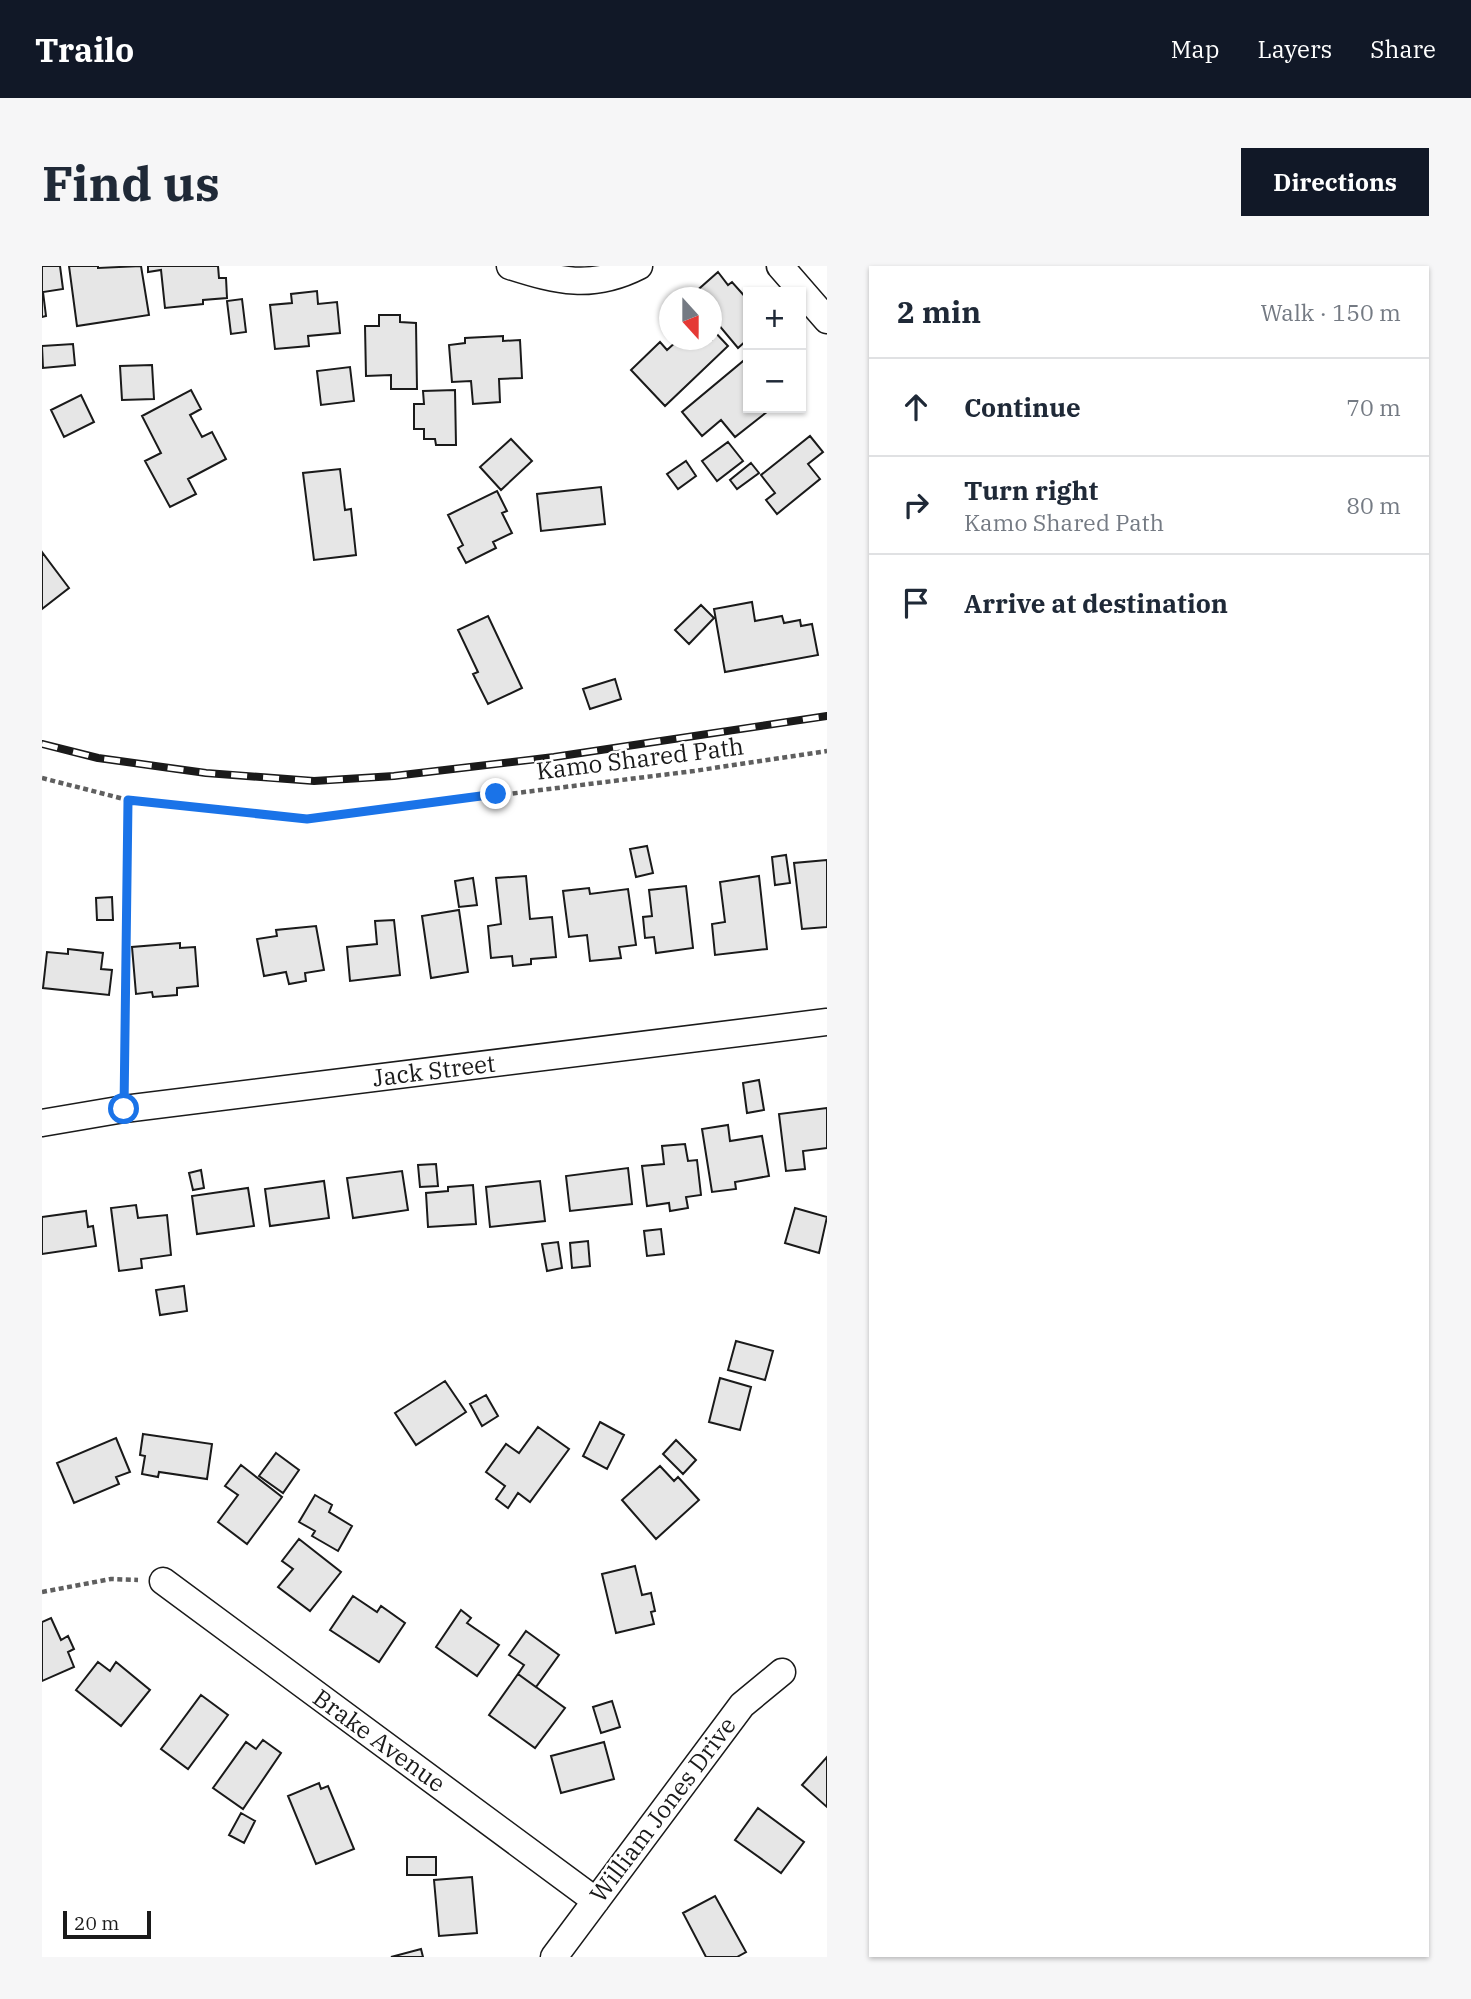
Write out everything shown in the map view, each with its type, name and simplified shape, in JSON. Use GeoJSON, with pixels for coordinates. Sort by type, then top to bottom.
{"type":"FeatureCollection","features":[{"type":"Feature","properties":{"kind":"street"},"geometry":{"type":"LineString","coordinates":[[510,266],[548,278],[573,282],[600,281],[639,266]]}},
{"type":"Feature","properties":{"kind":"street"},"geometry":{"type":"LineString","coordinates":[[780,266],[827,320]]}},
{"type":"Feature","properties":{"kind":"street","name":"Jack Street"},"geometry":{"type":"LineString","coordinates":[[42,1123],[124,1109],[827,1022]]}},
{"type":"Feature","properties":{"kind":"street","name":"Brake Avenue"},"geometry":{"type":"LineString","coordinates":[[163,1581],[596,1900]]}},
{"type":"Feature","properties":{"kind":"street","name":"William Jones Drive"},"geometry":{"type":"LineString","coordinates":[[554,1957],[742,1705],[782,1672]]}},
{"type":"Feature","properties":{"kind":"path","name":"Kamo Shared Path"},"geometry":{"type":"LineString","coordinates":[[42,778],[128,800],[307,819],[694,771],[827,751]]}},
{"type":"Feature","properties":{"kind":"path"},"geometry":{"type":"LineString","coordinates":[[124,1109],[128,800]]}},
{"type":"Feature","properties":{"kind":"path"},"geometry":{"type":"LineString","coordinates":[[42,1592],[111,1579],[163,1581]]}},
{"type":"Feature","properties":{"kind":"building"},"geometry":{"type":"Polygon","coordinates":[[[42,266],[60,266],[63,289],[43,292],[46,316],[42,317],[42,266]]]}},
{"type":"Feature","properties":{"kind":"building"},"geometry":{"type":"Polygon","coordinates":[[[69,266],[141,266],[149,315],[77,326],[69,266]]]}},
{"type":"Feature","properties":{"kind":"building"},"geometry":{"type":"Polygon","coordinates":[[[148,266],[218,266],[219,278],[226,278],[227,298],[203,300],[203,304],[165,308],[161,270],[148,272],[148,266]]]}},
{"type":"Feature","properties":{"kind":"building"},"geometry":{"type":"Polygon","coordinates":[[[718,272],[728,285],[732,282],[743,294],[743,344],[738,348],[722,329],[722,287],[701,287],[718,272]]]}},
{"type":"Feature","properties":{"kind":"building"},"geometry":{"type":"Polygon","coordinates":[[[317,291],[318,304],[337,302],[340,333],[308,336],[309,346],[275,349],[270,305],[292,303],[291,294],[317,291]]]}},
{"type":"Feature","properties":{"kind":"building"},"geometry":{"type":"Polygon","coordinates":[[[242,299],[246,332],[231,334],[227,301],[242,299]]]}},
{"type":"Feature","properties":{"kind":"building"},"geometry":{"type":"Polygon","coordinates":[[[379,315],[400,315],[400,322],[416,323],[417,389],[391,389],[391,375],[366,376],[365,326],[379,326],[379,315]]]}},
{"type":"Feature","properties":{"kind":"building"},"geometry":{"type":"Polygon","coordinates":[[[503,336],[503,341],[520,340],[522,378],[499,379],[500,402],[473,404],[471,381],[452,382],[449,345],[465,343],[465,338],[503,336]]]}},
{"type":"Feature","properties":{"kind":"building"},"geometry":{"type":"Polygon","coordinates":[[[722,340],[728,346],[665,406],[631,370],[659,343],[659,350],[722,350],[722,340]]]}},
{"type":"Feature","properties":{"kind":"building"},"geometry":{"type":"Polygon","coordinates":[[[73,344],[75,365],[43,368],[42,346],[73,344]]]}},
{"type":"Feature","properties":{"kind":"building"},"geometry":{"type":"Polygon","coordinates":[[[743,361],[743,413],[766,413],[735,437],[721,420],[702,436],[682,412],[743,361]]]}},
{"type":"Feature","properties":{"kind":"building"},"geometry":{"type":"Polygon","coordinates":[[[152,365],[154,399],[122,400],[120,366],[152,365]]]}},
{"type":"Feature","properties":{"kind":"building"},"geometry":{"type":"Polygon","coordinates":[[[350,367],[354,401],[321,405],[317,371],[350,367]]]}},
{"type":"Feature","properties":{"kind":"building"},"geometry":{"type":"Polygon","coordinates":[[[191,390],[201,409],[190,415],[202,437],[212,432],[226,459],[188,479],[196,494],[170,507],[145,461],[161,453],[142,416],[191,390]]]}},
{"type":"Feature","properties":{"kind":"building"},"geometry":{"type":"Polygon","coordinates":[[[455,390],[456,445],[436,445],[435,439],[424,439],[424,429],[414,429],[414,404],[424,404],[423,391],[455,390]]]}},
{"type":"Feature","properties":{"kind":"building"},"geometry":{"type":"Polygon","coordinates":[[[81,395],[94,422],[64,437],[51,410],[81,395]]]}},
{"type":"Feature","properties":{"kind":"building"},"geometry":{"type":"Polygon","coordinates":[[[810,436],[823,452],[808,464],[820,479],[777,514],[766,500],[775,493],[761,475],[810,436]]]}},
{"type":"Feature","properties":{"kind":"building"},"geometry":{"type":"Polygon","coordinates":[[[511,439],[532,461],[501,490],[480,467],[511,439]]]}},
{"type":"Feature","properties":{"kind":"building"},"geometry":{"type":"Polygon","coordinates":[[[728,442],[743,461],[717,481],[702,461],[728,442]]]}},
{"type":"Feature","properties":{"kind":"building"},"geometry":{"type":"Polygon","coordinates":[[[686,461],[696,476],[678,489],[667,474],[686,461]]]}},
{"type":"Feature","properties":{"kind":"building"},"geometry":{"type":"Polygon","coordinates":[[[751,463],[759,473],[737,489],[730,480],[751,463]]]}},
{"type":"Feature","properties":{"kind":"building"},"geometry":{"type":"Polygon","coordinates":[[[340,469],[345,510],[351,509],[356,555],[314,560],[303,473],[340,469]]]}},
{"type":"Feature","properties":{"kind":"building"},"geometry":{"type":"Polygon","coordinates":[[[601,487],[605,524],[541,531],[537,494],[601,487]]]}},
{"type":"Feature","properties":{"kind":"building"},"geometry":{"type":"Polygon","coordinates":[[[497,491],[507,511],[502,513],[512,533],[493,542],[496,548],[466,563],[458,548],[463,545],[448,515],[497,491]]]}},
{"type":"Feature","properties":{"kind":"building"},"geometry":{"type":"Polygon","coordinates":[[[42,552],[69,588],[42,609],[42,552]]]}},
{"type":"Feature","properties":{"kind":"building"},"geometry":{"type":"Polygon","coordinates":[[[752,602],[755,621],[782,616],[784,623],[800,620],[801,626],[812,624],[818,655],[725,672],[714,609],[752,602]]]}},
{"type":"Feature","properties":{"kind":"building"},"geometry":{"type":"Polygon","coordinates":[[[701,605],[714,618],[689,644],[675,630],[701,605]]]}},
{"type":"Feature","properties":{"kind":"building"},"geometry":{"type":"Polygon","coordinates":[[[488,616],[522,688],[488,704],[473,674],[478,672],[458,630],[488,616]]]}},
{"type":"Feature","properties":{"kind":"building"},"geometry":{"type":"Polygon","coordinates":[[[615,679],[621,699],[590,709],[583,689],[615,679]]]}},
{"type":"Feature","properties":{"kind":"building"},"geometry":{"type":"Polygon","coordinates":[[[647,846],[653,873],[636,877],[630,849],[647,846]]]}},
{"type":"Feature","properties":{"kind":"building"},"geometry":{"type":"Polygon","coordinates":[[[786,855],[790,883],[775,885],[772,857],[786,855]]]}},
{"type":"Feature","properties":{"kind":"building"},"geometry":{"type":"Polygon","coordinates":[[[827,860],[827,927],[802,929],[794,863],[827,860]]]}},
{"type":"Feature","properties":{"kind":"building"},"geometry":{"type":"Polygon","coordinates":[[[526,876],[530,919],[552,917],[556,957],[531,959],[531,964],[513,966],[512,956],[491,958],[488,926],[501,924],[496,878],[526,876]]]}},
{"type":"Feature","properties":{"kind":"building"},"geometry":{"type":"Polygon","coordinates":[[[759,876],[767,949],[715,955],[712,924],[725,922],[720,882],[759,876]]]}},
{"type":"Feature","properties":{"kind":"building"},"geometry":{"type":"Polygon","coordinates":[[[473,878],[477,905],[459,907],[455,881],[473,878]]]}},
{"type":"Feature","properties":{"kind":"building"},"geometry":{"type":"Polygon","coordinates":[[[686,886],[693,948],[656,953],[654,937],[645,938],[643,917],[652,916],[649,890],[686,886]]]}},
{"type":"Feature","properties":{"kind":"building"},"geometry":{"type":"Polygon","coordinates":[[[589,888],[590,894],[628,889],[636,945],[619,947],[621,958],[590,961],[587,935],[569,937],[563,891],[589,888]]]}},
{"type":"Feature","properties":{"kind":"building"},"geometry":{"type":"Polygon","coordinates":[[[112,897],[113,920],[97,920],[96,898],[112,897]]]}},
{"type":"Feature","properties":{"kind":"building"},"geometry":{"type":"Polygon","coordinates":[[[459,910],[468,972],[431,978],[422,916],[459,910]]]}},
{"type":"Feature","properties":{"kind":"building"},"geometry":{"type":"Polygon","coordinates":[[[394,920],[400,975],[350,981],[347,947],[377,944],[375,921],[394,920]]]}},
{"type":"Feature","properties":{"kind":"building"},"geometry":{"type":"Polygon","coordinates":[[[316,926],[324,970],[305,973],[306,981],[289,984],[286,972],[264,976],[257,939],[277,936],[276,930],[316,926]]]}},
{"type":"Feature","properties":{"kind":"building"},"geometry":{"type":"Polygon","coordinates":[[[180,943],[180,948],[195,947],[198,986],[177,988],[177,995],[153,997],[152,992],[136,994],[132,947],[180,943]]]}},
{"type":"Feature","properties":{"kind":"building"},"geometry":{"type":"Polygon","coordinates":[[[68,949],[103,953],[101,969],[112,970],[109,995],[43,988],[47,952],[68,954],[68,949]]]}},
{"type":"Feature","properties":{"kind":"building"},"geometry":{"type":"Polygon","coordinates":[[[759,1080],[764,1110],[747,1113],[743,1083],[759,1080]]]}},
{"type":"Feature","properties":{"kind":"building"},"geometry":{"type":"Polygon","coordinates":[[[827,1108],[827,1148],[803,1151],[805,1169],[786,1171],[779,1114],[827,1108]]]}},
{"type":"Feature","properties":{"kind":"building"},"geometry":{"type":"Polygon","coordinates":[[[728,1125],[730,1141],[762,1136],[769,1176],[735,1182],[736,1189],[712,1192],[702,1129],[728,1125]]]}},
{"type":"Feature","properties":{"kind":"building"},"geometry":{"type":"Polygon","coordinates":[[[685,1144],[688,1161],[697,1160],[701,1195],[686,1197],[688,1208],[670,1211],[669,1203],[647,1206],[642,1166],[664,1164],[662,1146],[685,1144]]]}},
{"type":"Feature","properties":{"kind":"building"},"geometry":{"type":"Polygon","coordinates":[[[436,1164],[438,1186],[420,1187],[418,1165],[436,1164]]]}},
{"type":"Feature","properties":{"kind":"building"},"geometry":{"type":"Polygon","coordinates":[[[628,1168],[632,1204],[570,1211],[566,1176],[628,1168]]]}},
{"type":"Feature","properties":{"kind":"building"},"geometry":{"type":"Polygon","coordinates":[[[201,1170],[204,1188],[193,1190],[189,1173],[201,1170]]]}},
{"type":"Feature","properties":{"kind":"building"},"geometry":{"type":"Polygon","coordinates":[[[402,1171],[408,1210],[353,1218],[347,1178],[402,1171]]]}},
{"type":"Feature","properties":{"kind":"building"},"geometry":{"type":"Polygon","coordinates":[[[324,1181],[329,1218],[270,1226],[265,1189],[324,1181]]]}},
{"type":"Feature","properties":{"kind":"building"},"geometry":{"type":"Polygon","coordinates":[[[540,1181],[545,1221],[490,1227],[486,1187],[540,1181]]]}},
{"type":"Feature","properties":{"kind":"building"},"geometry":{"type":"Polygon","coordinates":[[[473,1185],[476,1224],[428,1227],[426,1193],[448,1191],[448,1187],[473,1185]]]}},
{"type":"Feature","properties":{"kind":"building"},"geometry":{"type":"Polygon","coordinates":[[[248,1188],[254,1226],[197,1234],[192,1196],[248,1188]]]}},
{"type":"Feature","properties":{"kind":"building"},"geometry":{"type":"Polygon","coordinates":[[[136,1205],[138,1218],[167,1215],[171,1255],[141,1259],[142,1268],[119,1271],[111,1208],[136,1205]]]}},
{"type":"Feature","properties":{"kind":"building"},"geometry":{"type":"Polygon","coordinates":[[[795,1208],[827,1217],[819,1253],[785,1243],[795,1208]]]}},
{"type":"Feature","properties":{"kind":"building"},"geometry":{"type":"Polygon","coordinates":[[[86,1211],[88,1227],[93,1226],[96,1246],[42,1254],[42,1217],[86,1211]]]}},
{"type":"Feature","properties":{"kind":"building"},"geometry":{"type":"Polygon","coordinates":[[[661,1229],[664,1254],[647,1256],[644,1231],[661,1229]]]}},
{"type":"Feature","properties":{"kind":"building"},"geometry":{"type":"Polygon","coordinates":[[[588,1241],[590,1266],[572,1268],[570,1243],[588,1241]]]}},
{"type":"Feature","properties":{"kind":"building"},"geometry":{"type":"Polygon","coordinates":[[[558,1242],[562,1268],[547,1271],[542,1244],[558,1242]]]}},
{"type":"Feature","properties":{"kind":"building"},"geometry":{"type":"Polygon","coordinates":[[[184,1286],[187,1311],[160,1315],[156,1290],[184,1286]]]}},
{"type":"Feature","properties":{"kind":"building"},"geometry":{"type":"Polygon","coordinates":[[[736,1341],[773,1351],[765,1380],[728,1370],[736,1341]]]}},
{"type":"Feature","properties":{"kind":"building"},"geometry":{"type":"Polygon","coordinates":[[[720,1378],[751,1387],[740,1430],[709,1422],[720,1378]]]}},
{"type":"Feature","properties":{"kind":"building"},"geometry":{"type":"Polygon","coordinates":[[[445,1381],[466,1412],[416,1445],[395,1413],[445,1381]]]}},
{"type":"Feature","properties":{"kind":"building"},"geometry":{"type":"Polygon","coordinates":[[[486,1395],[498,1416],[482,1426],[470,1404],[486,1395]]]}},
{"type":"Feature","properties":{"kind":"building"},"geometry":{"type":"Polygon","coordinates":[[[600,1422],[624,1435],[607,1469],[583,1456],[600,1422]]]}},
{"type":"Feature","properties":{"kind":"building"},"geometry":{"type":"Polygon","coordinates":[[[538,1427],[569,1449],[530,1502],[518,1493],[508,1508],[496,1499],[505,1486],[486,1472],[506,1444],[519,1453],[538,1427]]]}},
{"type":"Feature","properties":{"kind":"building"},"geometry":{"type":"Polygon","coordinates":[[[143,1434],[212,1444],[207,1479],[159,1472],[158,1477],[142,1474],[145,1456],[140,1455],[143,1434]]]}},
{"type":"Feature","properties":{"kind":"building"},"geometry":{"type":"Polygon","coordinates":[[[116,1438],[130,1472],[116,1477],[119,1484],[74,1503],[57,1463],[116,1438]]]}},
{"type":"Feature","properties":{"kind":"building"},"geometry":{"type":"Polygon","coordinates":[[[676,1440],[696,1460],[683,1474],[663,1454],[676,1440]]]}},
{"type":"Feature","properties":{"kind":"building"},"geometry":{"type":"Polygon","coordinates":[[[276,1453],[299,1470],[283,1493],[259,1476],[276,1453]]]}},
{"type":"Feature","properties":{"kind":"building"},"geometry":{"type":"Polygon","coordinates":[[[241,1465],[282,1497],[247,1544],[218,1522],[238,1495],[225,1486],[241,1465]]]}},
{"type":"Feature","properties":{"kind":"building"},"geometry":{"type":"Polygon","coordinates":[[[660,1466],[674,1481],[678,1477],[699,1500],[656,1539],[622,1500],[660,1466]]]}},
{"type":"Feature","properties":{"kind":"building"},"geometry":{"type":"Polygon","coordinates":[[[315,1495],[332,1505],[329,1512],[352,1526],[338,1551],[312,1536],[315,1531],[299,1522],[315,1495]]]}},
{"type":"Feature","properties":{"kind":"building"},"geometry":{"type":"Polygon","coordinates":[[[299,1539],[341,1572],[310,1611],[278,1587],[293,1569],[282,1561],[299,1539]]]}},
{"type":"Feature","properties":{"kind":"building"},"geometry":{"type":"Polygon","coordinates":[[[635,1566],[642,1595],[651,1593],[655,1611],[651,1612],[654,1624],[616,1633],[602,1574],[635,1566]]]}},
{"type":"Feature","properties":{"kind":"building"},"geometry":{"type":"Polygon","coordinates":[[[353,1596],[377,1612],[381,1606],[405,1623],[379,1662],[330,1630],[353,1596]]]}},
{"type":"Feature","properties":{"kind":"building"},"geometry":{"type":"Polygon","coordinates":[[[461,1610],[471,1618],[467,1623],[499,1645],[477,1676],[436,1647],[461,1610]]]}},
{"type":"Feature","properties":{"kind":"building"},"geometry":{"type":"Polygon","coordinates":[[[51,1618],[61,1640],[68,1636],[74,1649],[68,1652],[74,1667],[42,1681],[42,1622],[51,1618]]]}},
{"type":"Feature","properties":{"kind":"building"},"geometry":{"type":"Polygon","coordinates":[[[526,1631],[559,1655],[536,1687],[518,1674],[524,1665],[509,1655],[526,1631]]]}},
{"type":"Feature","properties":{"kind":"building"},"geometry":{"type":"Polygon","coordinates":[[[98,1662],[110,1671],[116,1662],[150,1690],[121,1726],[76,1690],[98,1662]]]}},
{"type":"Feature","properties":{"kind":"building"},"geometry":{"type":"Polygon","coordinates":[[[518,1674],[565,1708],[535,1748],[489,1715],[518,1674]]]}},
{"type":"Feature","properties":{"kind":"building"},"geometry":{"type":"Polygon","coordinates":[[[201,1695],[228,1715],[188,1769],[161,1749],[201,1695]]]}},
{"type":"Feature","properties":{"kind":"building"},"geometry":{"type":"Polygon","coordinates":[[[612,1701],[620,1727],[601,1733],[593,1707],[612,1701]]]}},
{"type":"Feature","properties":{"kind":"building"},"geometry":{"type":"Polygon","coordinates":[[[263,1740],[281,1753],[243,1809],[213,1788],[246,1742],[256,1749],[263,1740]]]}},
{"type":"Feature","properties":{"kind":"building"},"geometry":{"type":"Polygon","coordinates":[[[604,1742],[614,1779],[561,1793],[551,1756],[604,1742]]]}},
{"type":"Feature","properties":{"kind":"building"},"geometry":{"type":"Polygon","coordinates":[[[827,1757],[827,1807],[802,1785],[827,1757]]]}},
{"type":"Feature","properties":{"kind":"building"},"geometry":{"type":"Polygon","coordinates":[[[319,1783],[321,1789],[328,1786],[354,1849],[316,1864],[288,1796],[319,1783]]]}},
{"type":"Feature","properties":{"kind":"building"},"geometry":{"type":"Polygon","coordinates":[[[758,1808],[804,1842],[781,1873],[735,1840],[758,1808]]]}},
{"type":"Feature","properties":{"kind":"building"},"geometry":{"type":"Polygon","coordinates":[[[241,1813],[255,1821],[244,1843],[229,1835],[241,1813]]]}},
{"type":"Feature","properties":{"kind":"building"},"geometry":{"type":"Polygon","coordinates":[[[407,1857],[436,1857],[436,1875],[407,1875],[407,1857]]]}},
{"type":"Feature","properties":{"kind":"building"},"geometry":{"type":"Polygon","coordinates":[[[472,1877],[477,1933],[439,1936],[434,1880],[472,1877]]]}},
{"type":"Feature","properties":{"kind":"building"},"geometry":{"type":"Polygon","coordinates":[[[715,1896],[746,1952],[737,1957],[706,1957],[683,1913],[715,1896]]]}},
{"type":"Feature","properties":{"kind":"building"},"geometry":{"type":"Polygon","coordinates":[[[421,1949],[423,1957],[391,1957],[421,1949]]]}},
{"type":"Feature","properties":{"kind":"railway"},"geometry":{"type":"LineString","coordinates":[[42,744],[98,758],[206,773],[314,781],[394,776],[554,757],[827,716]]}},
{"type":"Feature","properties":{"kind":"route"},"geometry":{"type":"LineString","coordinates":[[124,1109],[128,800],[307,819],[496,794]]}}]}
